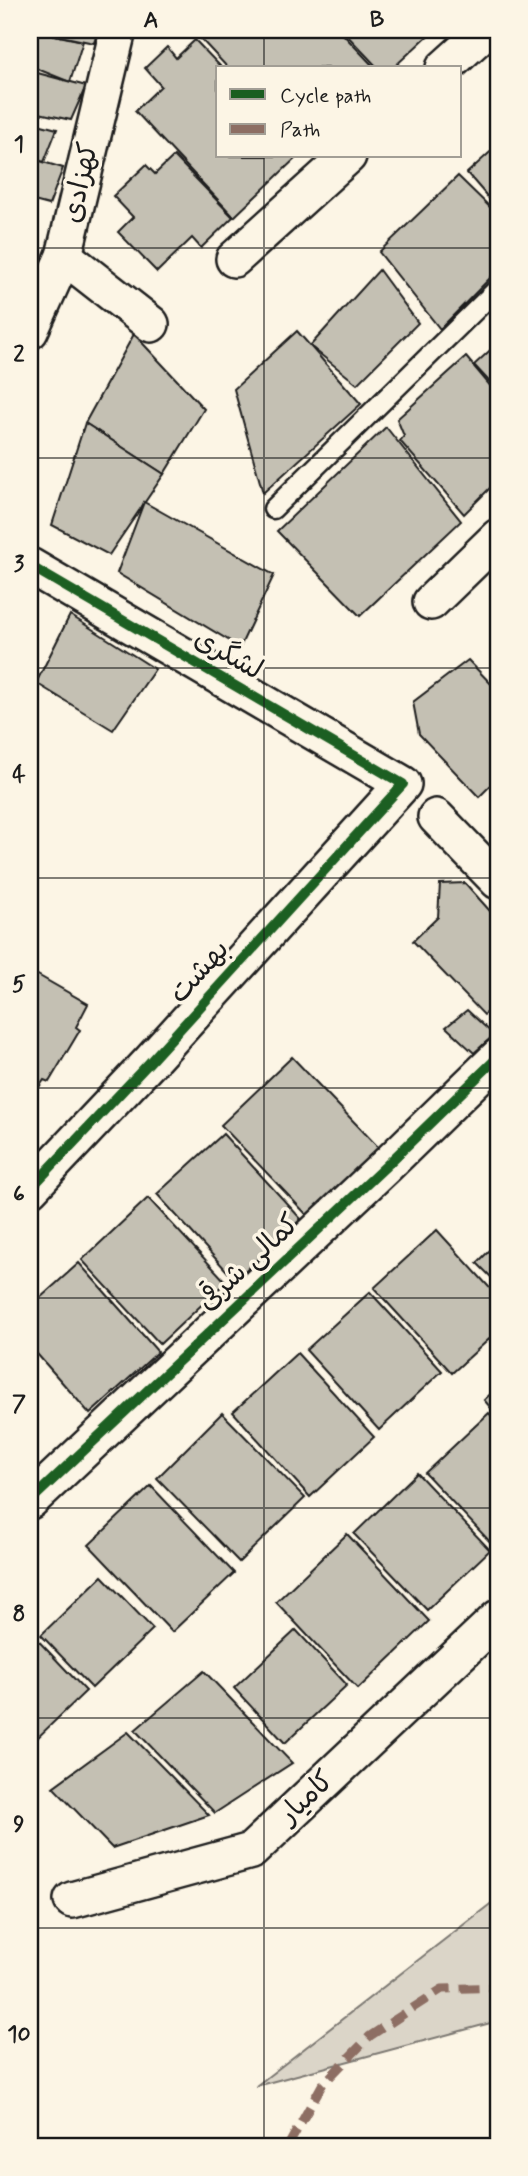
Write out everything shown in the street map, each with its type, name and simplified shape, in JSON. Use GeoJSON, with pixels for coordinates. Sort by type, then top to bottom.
{"type":"FeatureCollection","features":[{"type":"Feature","properties":{"kind":"street","name":"کهزادی"},"geometry":{"type":"LineString","coordinates":[[30,331],[64,256],[118,30]]}},
{"type":"Feature","properties":{"kind":"street"},"geometry":{"type":"LineString","coordinates":[[446,66],[486,30]]}},
{"type":"Feature","properties":{"kind":"street"},"geometry":{"type":"LineString","coordinates":[[234,259],[346,158]]}},
{"type":"Feature","properties":{"kind":"street"},"geometry":{"type":"LineString","coordinates":[[64,256],[150,324]]}},
{"type":"Feature","properties":{"kind":"street"},"geometry":{"type":"LineString","coordinates":[[431,602],[498,537]]}},
{"type":"Feature","properties":{"kind":"street","name":"لشگری"},"geometry":{"type":"LineString","coordinates":[[30,566],[403,784]]}},
{"type":"Feature","properties":{"kind":"street","name":"بهشت"},"geometry":{"type":"LineString","coordinates":[[30,1189],[149,1063],[403,784]]}},
{"type":"Feature","properties":{"kind":"street"},"geometry":{"type":"LineString","coordinates":[[436,817],[498,881]]}},
{"type":"Feature","properties":{"kind":"street","name":"کمالی شرقی"},"geometry":{"type":"LineString","coordinates":[[30,1501],[498,1057]]}},
{"type":"Feature","properties":{"kind":"street","name":"کامیار"},"geometry":{"type":"LineString","coordinates":[[72,1900],[251,1851],[498,1618]]}},
{"type":"Feature","properties":{"kind":"lane"},"geometry":{"type":"LineString","coordinates":[[273,509],[498,288]]}},
{"type":"Feature","properties":{"kind":"shaded area"},"geometry":{"type":"Polygon","coordinates":[[[498,1898],[498,2021],[256,2086],[498,1898]]]}},
{"type":"Feature","properties":{"kind":"building"},"geometry":{"type":"Polygon","coordinates":[[[30,30],[83,41],[70,82],[30,66],[30,30]]]}},
{"type":"Feature","properties":{"kind":"building"},"geometry":{"type":"Polygon","coordinates":[[[32,30],[98,30],[94,43],[32,30]]]}},
{"type":"Feature","properties":{"kind":"building"},"geometry":{"type":"Polygon","coordinates":[[[203,30],[339,30],[373,66],[226,66],[199,37],[203,30]]]}},
{"type":"Feature","properties":{"kind":"building"},"geometry":{"type":"Polygon","coordinates":[[[342,30],[434,30],[395,66],[376,66],[342,30]]]}},
{"type":"Feature","properties":{"kind":"building"},"geometry":{"type":"Polygon","coordinates":[[[195,40],[220,66],[216,66],[216,158],[296,158],[234,217],[135,111],[161,86],[145,68],[167,47],[176,58],[195,40]]]}},
{"type":"Feature","properties":{"kind":"building"},"geometry":{"type":"Polygon","coordinates":[[[30,71],[86,86],[71,120],[30,111],[30,71]]]}},
{"type":"Feature","properties":{"kind":"building"},"geometry":{"type":"Polygon","coordinates":[[[30,122],[57,129],[44,162],[30,158],[30,122]]]}},
{"type":"Feature","properties":{"kind":"building"},"geometry":{"type":"Polygon","coordinates":[[[498,145],[498,209],[467,173],[498,145]]]}},
{"type":"Feature","properties":{"kind":"building"},"geometry":{"type":"Polygon","coordinates":[[[174,156],[233,217],[201,248],[192,238],[157,272],[118,232],[133,217],[113,196],[146,165],[155,174],[174,156]]]}},
{"type":"Feature","properties":{"kind":"building"},"geometry":{"type":"Polygon","coordinates":[[[30,158],[63,168],[49,205],[30,200],[30,158]]]}},
{"type":"Feature","properties":{"kind":"building"},"geometry":{"type":"Polygon","coordinates":[[[458,176],[498,215],[498,270],[440,329],[379,252],[458,176]]]}},
{"type":"Feature","properties":{"kind":"building"},"geometry":{"type":"Polygon","coordinates":[[[30,244],[41,248],[32,285],[30,285],[30,244]]]}},
{"type":"Feature","properties":{"kind":"building"},"geometry":{"type":"Polygon","coordinates":[[[379,270],[418,323],[357,384],[310,346],[379,270]]]}},
{"type":"Feature","properties":{"kind":"building"},"geometry":{"type":"Polygon","coordinates":[[[297,331],[361,404],[263,493],[234,389],[297,331]]]}},
{"type":"Feature","properties":{"kind":"building"},"geometry":{"type":"Polygon","coordinates":[[[134,334],[204,409],[164,474],[85,423],[134,334]]]}},
{"type":"Feature","properties":{"kind":"building"},"geometry":{"type":"Polygon","coordinates":[[[498,343],[498,391],[474,365],[498,343]]]}},
{"type":"Feature","properties":{"kind":"building"},"geometry":{"type":"Polygon","coordinates":[[[466,357],[498,395],[498,480],[464,514],[400,441],[404,436],[397,419],[466,357]]]}},
{"type":"Feature","properties":{"kind":"building"},"geometry":{"type":"Polygon","coordinates":[[[85,423],[164,474],[109,555],[52,525],[85,423]]]}},
{"type":"Feature","properties":{"kind":"building"},"geometry":{"type":"Polygon","coordinates":[[[386,427],[461,521],[360,616],[277,531],[386,427]]]}},
{"type":"Feature","properties":{"kind":"building"},"geometry":{"type":"Polygon","coordinates":[[[144,502],[274,575],[240,647],[117,573],[144,502]]]}},
{"type":"Feature","properties":{"kind":"building"},"geometry":{"type":"Polygon","coordinates":[[[70,615],[155,669],[113,730],[36,683],[70,615]]]}},
{"type":"Feature","properties":{"kind":"building"},"geometry":{"type":"Polygon","coordinates":[[[468,660],[498,691],[498,778],[479,797],[419,734],[413,702],[468,660]]]}},
{"type":"Feature","properties":{"kind":"building"},"geometry":{"type":"Polygon","coordinates":[[[465,883],[498,920],[498,1003],[484,1015],[413,941],[438,917],[440,884],[465,883]]]}},
{"type":"Feature","properties":{"kind":"building"},"geometry":{"type":"Polygon","coordinates":[[[36,974],[88,1004],[76,1027],[80,1030],[49,1082],[44,1080],[30,1100],[30,985],[36,974]]]}},
{"type":"Feature","properties":{"kind":"building"},"geometry":{"type":"Polygon","coordinates":[[[467,1010],[494,1035],[474,1053],[446,1027],[467,1010]]]}},
{"type":"Feature","properties":{"kind":"building"},"geometry":{"type":"Polygon","coordinates":[[[292,1057],[379,1148],[308,1216],[221,1125],[292,1057]]]}},
{"type":"Feature","properties":{"kind":"building"},"geometry":{"type":"Polygon","coordinates":[[[223,1134],[301,1219],[235,1280],[157,1194],[223,1134]]]}},
{"type":"Feature","properties":{"kind":"building"},"geometry":{"type":"Polygon","coordinates":[[[148,1198],[226,1282],[160,1344],[82,1260],[148,1198]]]}},
{"type":"Feature","properties":{"kind":"building"},"geometry":{"type":"Polygon","coordinates":[[[437,1230],[498,1297],[498,1331],[452,1373],[374,1288],[437,1230]]]}},
{"type":"Feature","properties":{"kind":"building"},"geometry":{"type":"Polygon","coordinates":[[[498,1242],[498,1284],[477,1263],[498,1242]]]}},
{"type":"Feature","properties":{"kind":"building"},"geometry":{"type":"Polygon","coordinates":[[[79,1263],[158,1352],[90,1414],[30,1346],[30,1307],[79,1263]]]}},
{"type":"Feature","properties":{"kind":"building"},"geometry":{"type":"Polygon","coordinates":[[[370,1292],[442,1371],[379,1430],[306,1350],[370,1292]]]}},
{"type":"Feature","properties":{"kind":"building"},"geometry":{"type":"Polygon","coordinates":[[[297,1353],[374,1437],[310,1497],[233,1412],[297,1353]]]}},
{"type":"Feature","properties":{"kind":"building"},"geometry":{"type":"Polygon","coordinates":[[[498,1387],[498,1416],[484,1400],[498,1387]]]}},
{"type":"Feature","properties":{"kind":"building"},"geometry":{"type":"Polygon","coordinates":[[[222,1413],[305,1498],[239,1562],[157,1478],[222,1413]]]}},
{"type":"Feature","properties":{"kind":"building"},"geometry":{"type":"Polygon","coordinates":[[[489,1413],[498,1423],[498,1542],[494,1546],[425,1473],[489,1413]]]}},
{"type":"Feature","properties":{"kind":"building"},"geometry":{"type":"Polygon","coordinates":[[[417,1473],[490,1550],[427,1610],[354,1534],[417,1473]]]}},
{"type":"Feature","properties":{"kind":"building"},"geometry":{"type":"Polygon","coordinates":[[[151,1486],[234,1573],[172,1632],[89,1545],[151,1486]]]}},
{"type":"Feature","properties":{"kind":"building"},"geometry":{"type":"Polygon","coordinates":[[[347,1534],[429,1621],[358,1689],[276,1602],[347,1534]]]}},
{"type":"Feature","properties":{"kind":"building"},"geometry":{"type":"Polygon","coordinates":[[[102,1576],[153,1629],[92,1688],[41,1635],[102,1576]]]}},
{"type":"Feature","properties":{"kind":"building"},"geometry":{"type":"Polygon","coordinates":[[[296,1630],[347,1685],[285,1743],[234,1688],[296,1630]]]}},
{"type":"Feature","properties":{"kind":"building"},"geometry":{"type":"Polygon","coordinates":[[[30,1632],[86,1691],[30,1745],[30,1632]]]}},
{"type":"Feature","properties":{"kind":"building"},"geometry":{"type":"Polygon","coordinates":[[[204,1671],[292,1763],[215,1813],[135,1730],[204,1671]]]}},
{"type":"Feature","properties":{"kind":"building"},"geometry":{"type":"Polygon","coordinates":[[[128,1732],[209,1815],[112,1848],[53,1787],[128,1732]]]}},
{"type":"Feature","properties":{"kind":"marked path"},"geometry":{"type":"LineString","coordinates":[[288,2146],[322,2085],[370,2036],[442,1989],[498,1987]]}},
{"type":"Feature","properties":{"kind":"cycle path"},"geometry":{"type":"LineString","coordinates":[[30,566],[403,784],[149,1063],[30,1189]]}},
{"type":"Feature","properties":{"kind":"cycle path"},"geometry":{"type":"LineString","coordinates":[[30,1501],[498,1057]]}}]}
